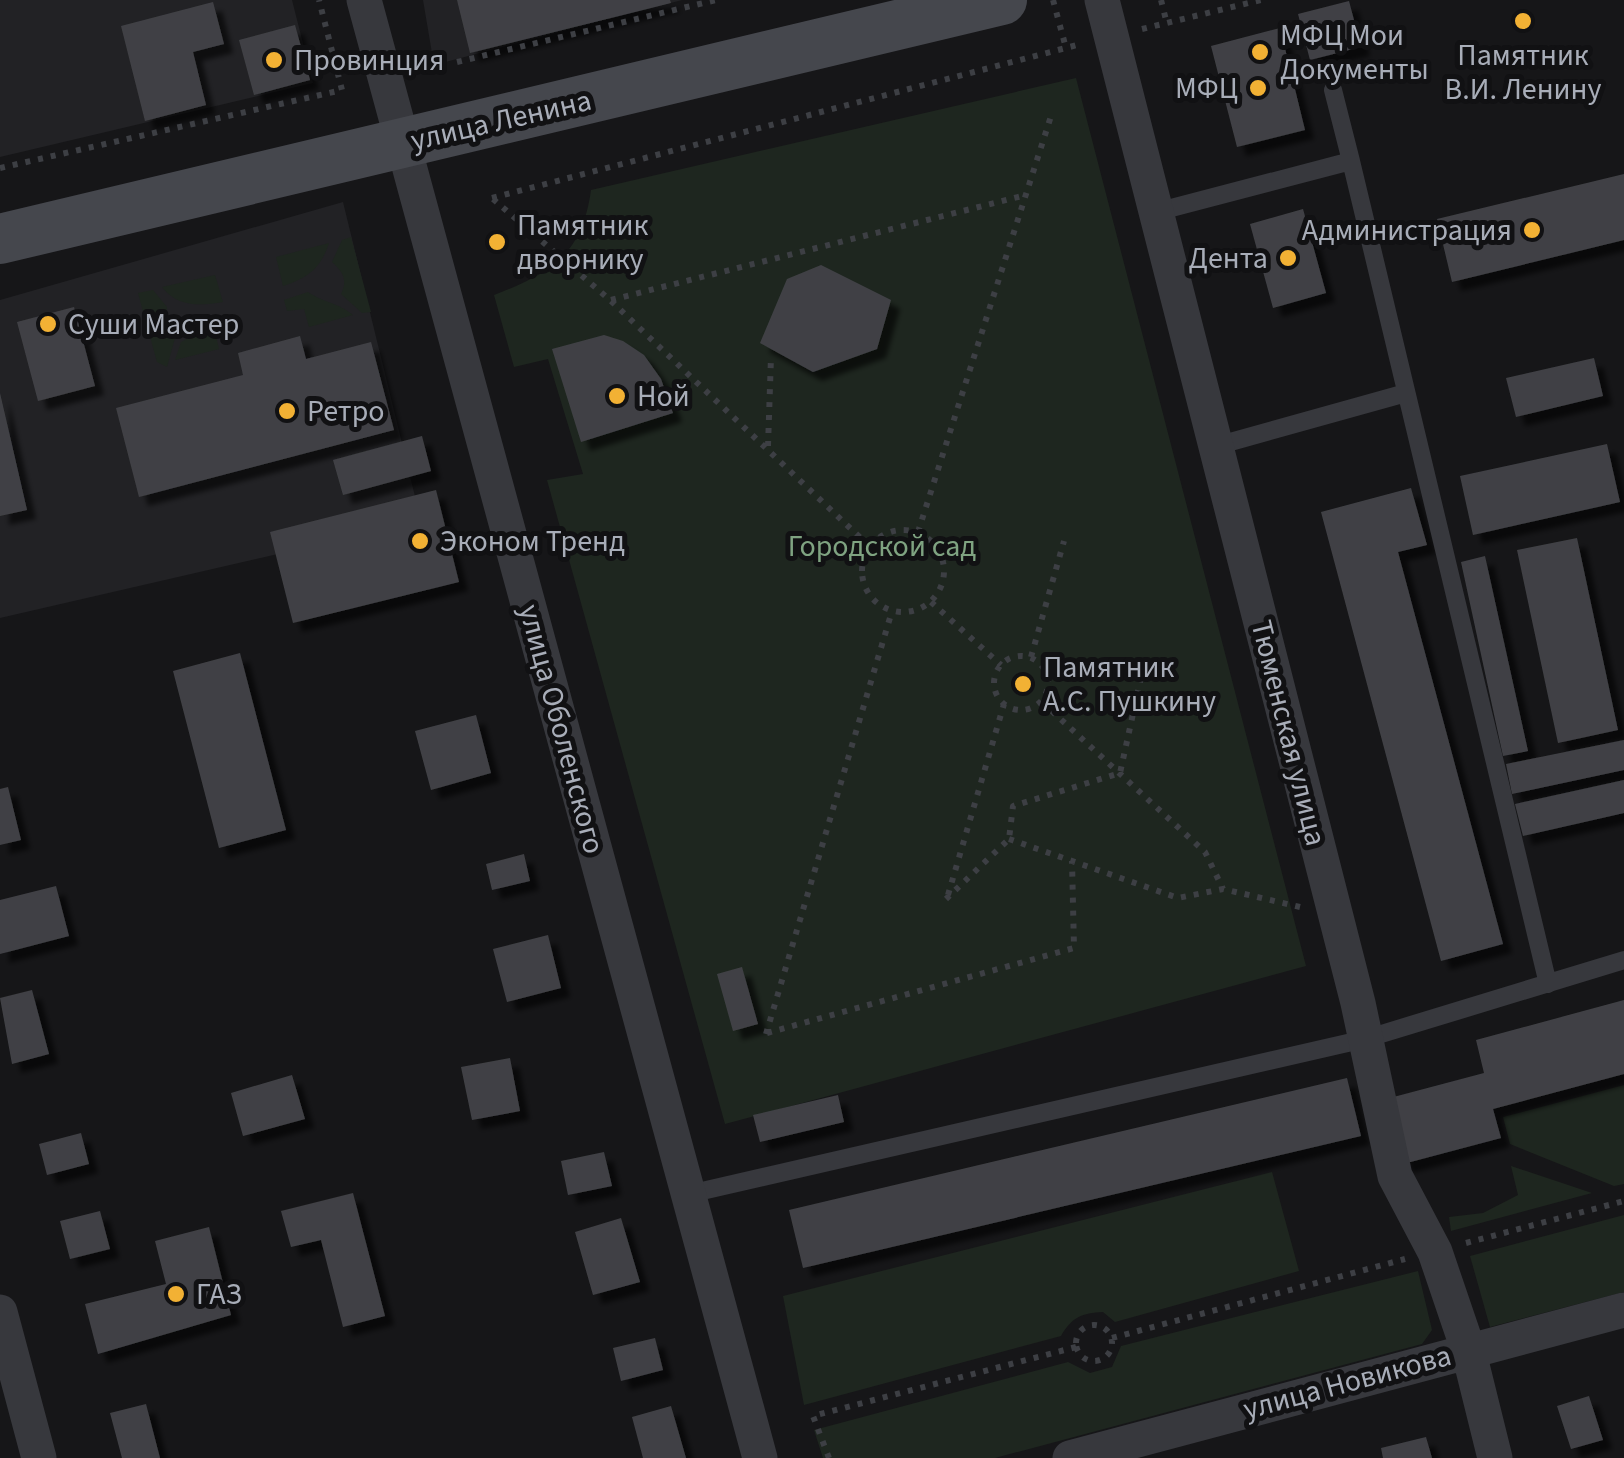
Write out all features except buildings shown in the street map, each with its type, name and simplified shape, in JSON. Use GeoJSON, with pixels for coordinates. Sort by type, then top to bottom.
{"type":"FeatureCollection","features":[{"type":"Feature","properties":{"kind":"main road","name":"улица Ленина"},"geometry":{"type":"LineString","coordinates":[[0,239],[1002,0]]}},
{"type":"Feature","properties":{"kind":"street","name":"улица Оболенского"},"geometry":{"type":"LineString","coordinates":[[364,0],[760,1458]]}},
{"type":"Feature","properties":{"kind":"street","name":"Тюменская улица"},"geometry":{"type":"LineString","coordinates":[[1102,0],[1336,915],[1395,1176],[1435,1252],[1468,1350],[1496,1458]]}},
{"type":"Feature","properties":{"kind":"street","name":"улица Новикова"},"geometry":{"type":"LineString","coordinates":[[1070,1458],[1624,1310]]}},
{"type":"Feature","properties":{"kind":"street"},"geometry":{"type":"LineString","coordinates":[[0,1312],[39,1458]]}},
{"type":"Feature","properties":{"kind":"lane"},"geometry":{"type":"LineString","coordinates":[[1332,90],[1548,984]]}},
{"type":"Feature","properties":{"kind":"lane"},"geometry":{"type":"LineString","coordinates":[[1156,212],[1351,161]]}},
{"type":"Feature","properties":{"kind":"lane"},"geometry":{"type":"LineString","coordinates":[[1216,446],[1406,393]]}},
{"type":"Feature","properties":{"kind":"lane"},"geometry":{"type":"LineString","coordinates":[[689,1194],[1365,1039],[1624,960]]}},
{"type":"Feature","properties":{"kind":"path"},"geometry":{"type":"LineString","coordinates":[[0,168],[342,90],[319,0]]}},
{"type":"Feature","properties":{"kind":"path"},"geometry":{"type":"LineString","coordinates":[[457,62],[716,0]]}},
{"type":"Feature","properties":{"kind":"path"},"geometry":{"type":"LineString","coordinates":[[1053,0],[1066,48]]}},
{"type":"Feature","properties":{"kind":"path"},"geometry":{"type":"LineString","coordinates":[[1161,0],[1166,24]]}},
{"type":"Feature","properties":{"kind":"path"},"geometry":{"type":"LineString","coordinates":[[870,546],[610,300],[492,198],[1261,0]]}},
{"type":"Feature","properties":{"kind":"path"},"geometry":{"type":"LineString","coordinates":[[918,532],[1052,113]]}},
{"type":"Feature","properties":{"kind":"path"},"geometry":{"type":"LineString","coordinates":[[610,300],[1027,195]]}},
{"type":"Feature","properties":{"kind":"path"},"geometry":{"type":"LineString","coordinates":[[768,447],[771,357]]}},
{"type":"Feature","properties":{"kind":"path"},"geometry":{"type":"LineString","coordinates":[[891,531],[918,532],[930,539],[944,563],[940,590],[931,602],[919,610],[892,611],[879,605],[864,584],[864,558],[870,546],[891,531]]}},
{"type":"Feature","properties":{"kind":"path"},"geometry":{"type":"LineString","coordinates":[[1031,657],[1064,541]]}},
{"type":"Feature","properties":{"kind":"path"},"geometry":{"type":"LineString","coordinates":[[931,602],[1001,665]]}},
{"type":"Feature","properties":{"kind":"path"},"geometry":{"type":"LineString","coordinates":[[892,611],[766,1034],[1074,948],[1072,861]]}},
{"type":"Feature","properties":{"kind":"path"},"geometry":{"type":"LineString","coordinates":[[1015,656],[1031,657],[1048,677],[1042,702],[1018,711],[1004,704],[994,690],[1001,665],[1015,656]]}},
{"type":"Feature","properties":{"kind":"path"},"geometry":{"type":"LineString","coordinates":[[1120,774],[1142,673]]}},
{"type":"Feature","properties":{"kind":"path"},"geometry":{"type":"LineString","coordinates":[[1042,702],[1205,852],[1222,889]]}},
{"type":"Feature","properties":{"kind":"path"},"geometry":{"type":"LineString","coordinates":[[1004,704],[946,899],[1009,839],[1013,806],[1120,774]]}},
{"type":"Feature","properties":{"kind":"path"},"geometry":{"type":"LineString","coordinates":[[1009,839],[1178,898],[1222,889],[1336,915]]}},
{"type":"Feature","properties":{"kind":"path"},"geometry":{"type":"LineString","coordinates":[[1112,1338],[1624,1201]]}},
{"type":"Feature","properties":{"kind":"path"},"geometry":{"type":"LineString","coordinates":[[1098,1324],[1112,1338],[1111,1350],[1099,1361],[1087,1360],[1076,1348],[1077,1335],[1086,1326],[1098,1324]]}},
{"type":"Feature","properties":{"kind":"path"},"geometry":{"type":"LineString","coordinates":[[828,1458],[814,1416],[1076,1348]]}},
{"type":"Feature","properties":{"kind":"shaded area"},"geometry":{"type":"Polygon","coordinates":[[[0,0],[292,0],[313,83],[0,157],[0,0]]]}},
{"type":"Feature","properties":{"kind":"shaded area"},"geometry":{"type":"Polygon","coordinates":[[[423,0],[682,0],[434,65],[423,0]]]}},
{"type":"Feature","properties":{"kind":"shaded area"},"geometry":{"type":"Polygon","coordinates":[[[343,202],[421,521],[0,618],[0,300],[343,202]]]}},
{"type":"Feature","properties":{"kind":"green space","name":"Городской сад"},"geometry":{"type":"Polygon","coordinates":[[[1076,78],[1306,966],[725,1124],[547,480],[583,474],[548,359],[514,367],[494,295],[532,278],[561,259],[580,231],[591,190],[1076,78]]]}},
{"type":"Feature","properties":{"kind":"green space"},"geometry":{"type":"Polygon","coordinates":[[[351,237],[371,312],[362,313],[341,294],[343,276],[332,262],[342,240],[351,237]]]}},
{"type":"Feature","properties":{"kind":"green space"},"geometry":{"type":"Polygon","coordinates":[[[329,243],[312,271],[283,286],[276,257],[329,243]]]}},
{"type":"Feature","properties":{"kind":"green space"},"geometry":{"type":"Polygon","coordinates":[[[215,275],[223,302],[189,304],[162,287],[215,275]]]}},
{"type":"Feature","properties":{"kind":"green space"},"geometry":{"type":"Polygon","coordinates":[[[153,290],[167,307],[166,327],[175,338],[167,367],[157,362],[138,293],[153,290]]]}},
{"type":"Feature","properties":{"kind":"green space"},"geometry":{"type":"Polygon","coordinates":[[[308,292],[353,315],[309,327],[304,309],[287,311],[284,300],[308,292]]]}},
{"type":"Feature","properties":{"kind":"green space"},"geometry":{"type":"Polygon","coordinates":[[[226,317],[228,327],[215,332],[219,349],[175,360],[181,342],[198,333],[204,322],[226,317]]]}},
{"type":"Feature","properties":{"kind":"green space"},"geometry":{"type":"Polygon","coordinates":[[[1624,1085],[1624,1184],[1614,1186],[1510,1144],[1503,1117],[1624,1085]]]}},
{"type":"Feature","properties":{"kind":"green space"},"geometry":{"type":"Polygon","coordinates":[[[1511,1166],[1592,1193],[1451,1231],[1449,1217],[1483,1213],[1518,1195],[1511,1166]]]}},
{"type":"Feature","properties":{"kind":"green space"},"geometry":{"type":"Polygon","coordinates":[[[1272,1172],[1299,1271],[1115,1322],[1103,1312],[1083,1315],[1069,1324],[1061,1336],[804,1405],[783,1296],[1272,1172]]]}},
{"type":"Feature","properties":{"kind":"green space"},"geometry":{"type":"Polygon","coordinates":[[[1624,1215],[1624,1292],[1490,1327],[1470,1256],[1624,1215]]]}},
{"type":"Feature","properties":{"kind":"green space"},"geometry":{"type":"Polygon","coordinates":[[[1418,1271],[1432,1330],[1422,1344],[995,1458],[823,1458],[814,1430],[1068,1362],[1090,1373],[1112,1367],[1121,1346],[1418,1271]]]}},
{"type":"Feature","properties":{"kind":"place","name":"Памятник В.И. Ленину"},"geometry":{"type":"Point","coordinates":[1523,21]}},
{"type":"Feature","properties":{"kind":"place","name":"МФЦ Мои Документы"},"geometry":{"type":"Point","coordinates":[1260,52]}},
{"type":"Feature","properties":{"kind":"place","name":"Провинция"},"geometry":{"type":"Point","coordinates":[274,60]}},
{"type":"Feature","properties":{"kind":"place","name":"МФЦ"},"geometry":{"type":"Point","coordinates":[1258,88]}},
{"type":"Feature","properties":{"kind":"place","name":"Администрация"},"geometry":{"type":"Point","coordinates":[1532,230]}},
{"type":"Feature","properties":{"kind":"place","name":"Памятник дворнику"},"geometry":{"type":"Point","coordinates":[497,242]}},
{"type":"Feature","properties":{"kind":"place","name":"Дента"},"geometry":{"type":"Point","coordinates":[1288,258]}},
{"type":"Feature","properties":{"kind":"place","name":"Суши Мастер"},"geometry":{"type":"Point","coordinates":[48,324]}},
{"type":"Feature","properties":{"kind":"place","name":"Ной"},"geometry":{"type":"Point","coordinates":[617,396]}},
{"type":"Feature","properties":{"kind":"place","name":"Ретро"},"geometry":{"type":"Point","coordinates":[287,411]}},
{"type":"Feature","properties":{"kind":"place","name":"Эконом Тренд"},"geometry":{"type":"Point","coordinates":[420,541]}},
{"type":"Feature","properties":{"kind":"place","name":"Памятник А.С. Пушкину"},"geometry":{"type":"Point","coordinates":[1023,684]}},
{"type":"Feature","properties":{"kind":"place","name":"ГАЗ"},"geometry":{"type":"Point","coordinates":[176,1294]}}]}
